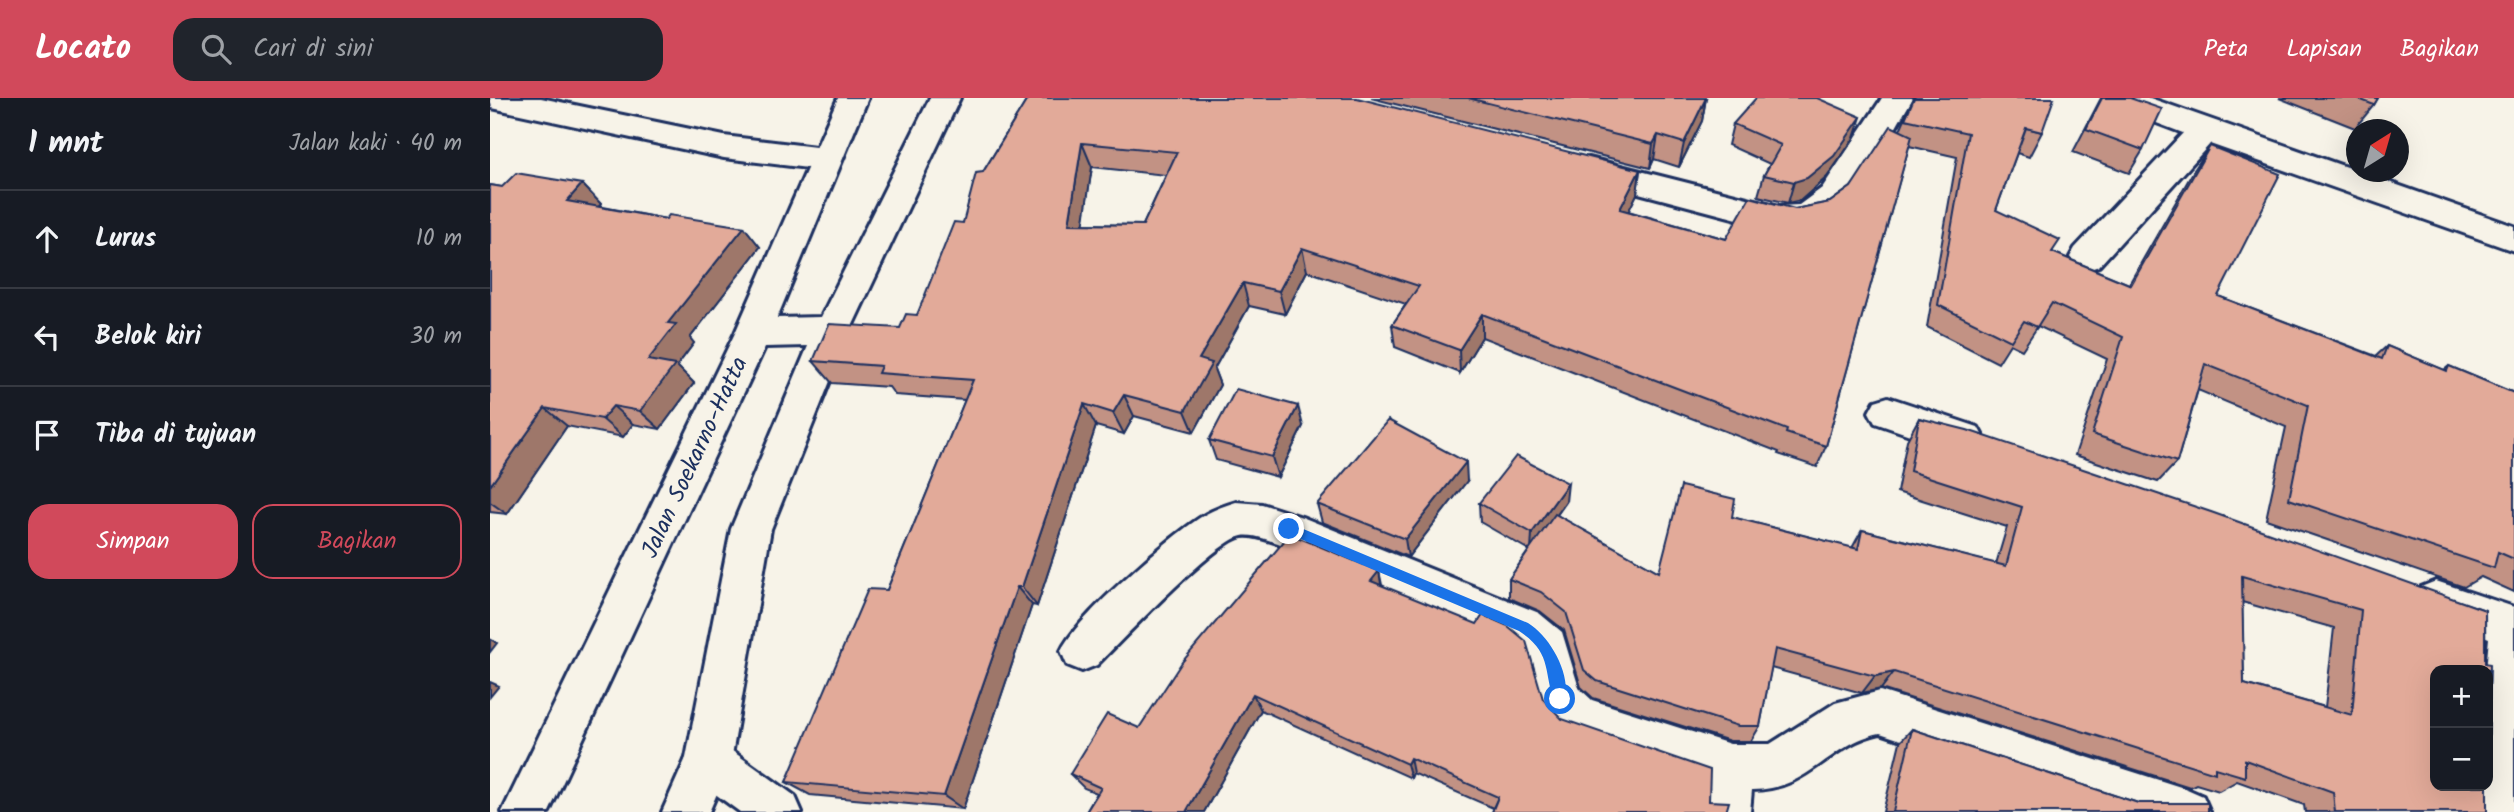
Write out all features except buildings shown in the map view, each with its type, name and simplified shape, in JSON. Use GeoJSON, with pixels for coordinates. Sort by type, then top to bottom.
{"type":"FeatureCollection","features":[{"type":"Feature","properties":{"kind":"main road"},"geometry":{"type":"LineString","coordinates":[[492,98],[724,147],[824,159]]}},
{"type":"Feature","properties":{"kind":"main road","name":"Jalan Soekarno-Hatta"},"geometry":{"type":"LineString","coordinates":[[525,812],[752,333],[824,159],[853,98]]}},
{"type":"Feature","properties":{"kind":"main road"},"geometry":{"type":"LineString","coordinates":[[685,812],[708,761],[751,529],[832,331],[945,98]]}},
{"type":"Feature","properties":{"kind":"main road"},"geometry":{"type":"LineString","coordinates":[[1563,162],[1779,218],[1798,219],[1825,206],[1834,196],[1898,98]]}},
{"type":"Feature","properties":{"kind":"main road"},"geometry":{"type":"LineString","coordinates":[[2120,98],[2514,239]]}},
{"type":"Feature","properties":{"kind":"main road"},"geometry":{"type":"LineString","coordinates":[[2087,257],[2204,130]]}},
{"type":"Feature","properties":{"kind":"main road"},"geometry":{"type":"LineString","coordinates":[[752,333],[832,331]]}},
{"type":"Feature","properties":{"kind":"main road"},"geometry":{"type":"LineString","coordinates":[[1888,412],[1993,447]]}},
{"type":"Feature","properties":{"kind":"main road"},"geometry":{"type":"LineString","coordinates":[[1082,651],[1210,531],[1238,519],[1259,520],[1289,529],[1524,627],[1547,646],[1560,699],[1578,717],[1730,767],[1776,767],[1851,718],[1880,712],[1897,715],[2187,812]]}},
{"type":"Feature","properties":{"kind":"main road"},"geometry":{"type":"LineString","coordinates":[[2396,586],[2513,626],[2496,812]]}},
{"type":"Feature","properties":{"kind":"main road"},"geometry":{"type":"LineString","coordinates":[[708,761],[779,812]]}},
{"type":"Feature","properties":{"kind":"main road"},"geometry":{"type":"LineString","coordinates":[[1727,812],[1730,767]]}},
{"type":"Feature","properties":{"kind":"route"},"geometry":{"type":"LineString","coordinates":[[1289,529],[1524,627],[1547,646],[1560,699]]}}]}
